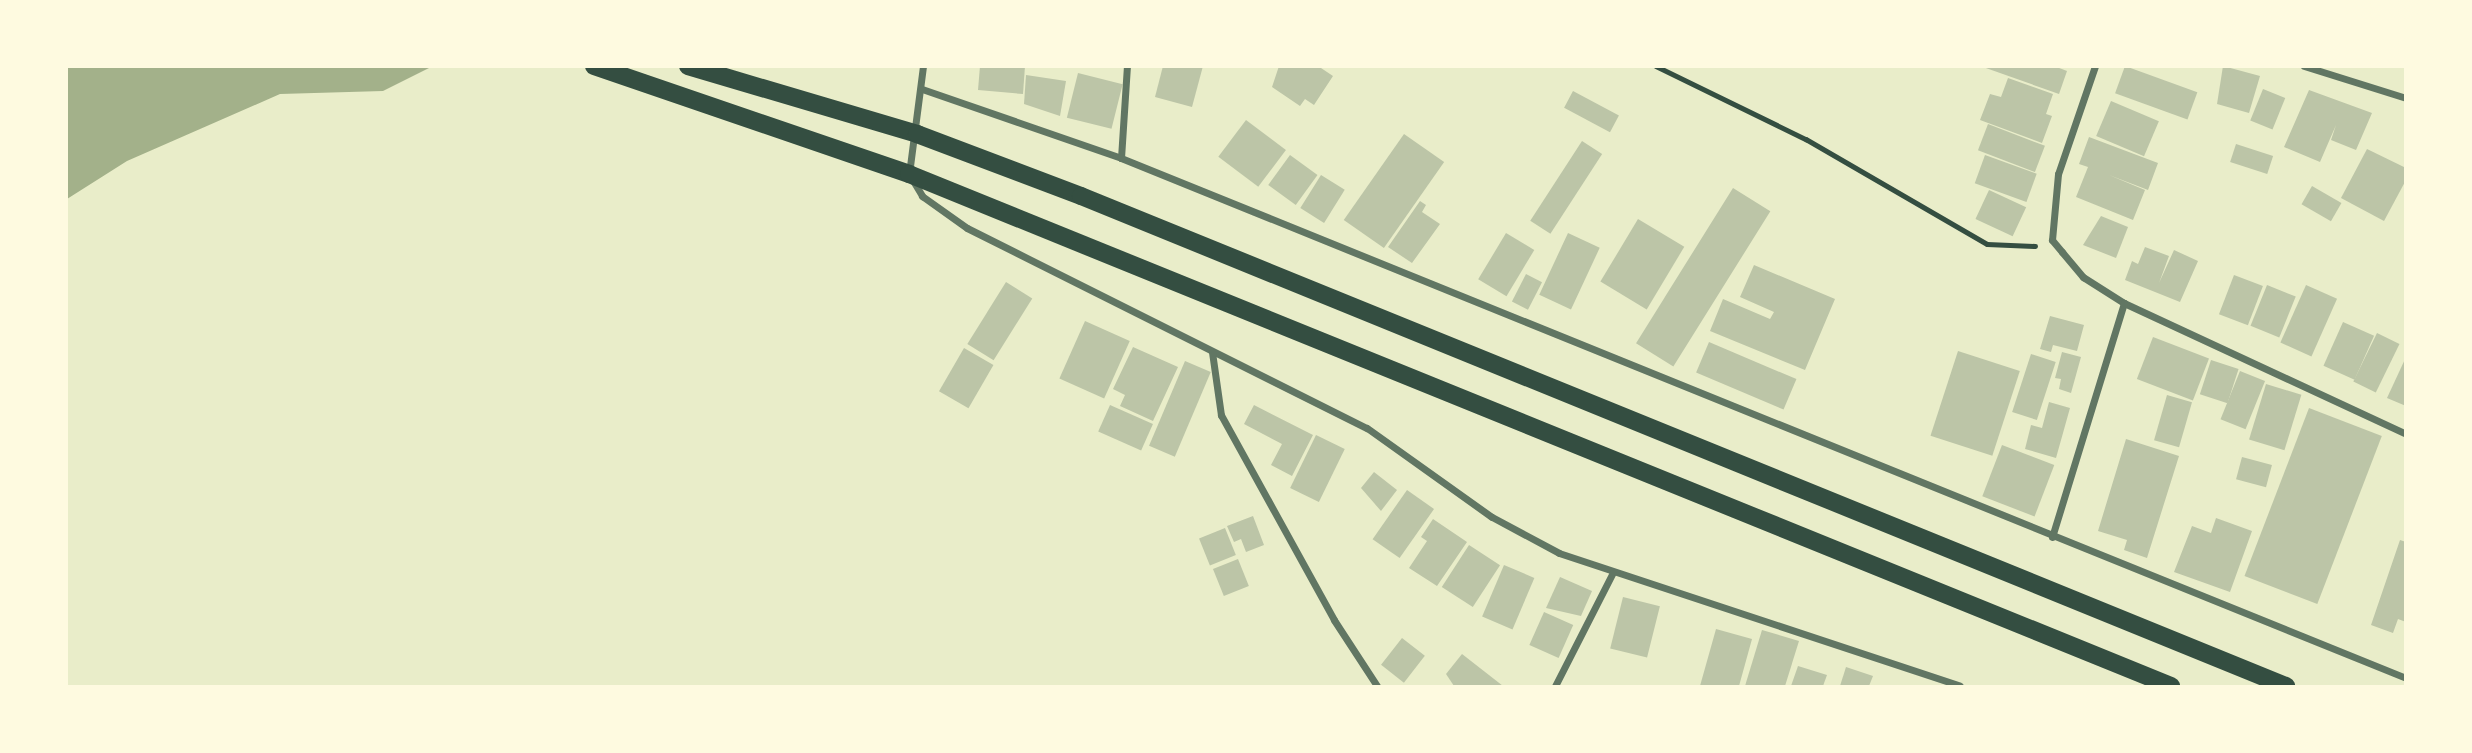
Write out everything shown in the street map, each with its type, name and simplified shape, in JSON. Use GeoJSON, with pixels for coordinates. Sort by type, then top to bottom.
{"type":"FeatureCollection","features":[{"type":"Feature","properties":{"kind":"main road"},"geometry":{"type":"LineString","coordinates":[[594,66],[909,174],[2171,687]]}},
{"type":"Feature","properties":{"kind":"main road"},"geometry":{"type":"LineString","coordinates":[[688,66],[917,134],[1094,201],[2286,687]]}},
{"type":"Feature","properties":{"kind":"street"},"geometry":{"type":"LineString","coordinates":[[923,66],[917,134],[909,174],[922,196],[967,228],[1367,428],[1492,517],[1612,574],[1858,650],[1960,687]]}},
{"type":"Feature","properties":{"kind":"street"},"geometry":{"type":"LineString","coordinates":[[1121,159],[1127,66]]}},
{"type":"Feature","properties":{"kind":"street"},"geometry":{"type":"LineString","coordinates":[[2095,66],[2057,174],[2052,240],[2083,276],[2124,303],[2406,434]]}},
{"type":"Feature","properties":{"kind":"street"},"geometry":{"type":"LineString","coordinates":[[2304,66],[2406,98]]}},
{"type":"Feature","properties":{"kind":"street"},"geometry":{"type":"LineString","coordinates":[[922,89],[1121,159],[2406,678]]}},
{"type":"Feature","properties":{"kind":"street"},"geometry":{"type":"LineString","coordinates":[[2052,537],[2124,303]]}},
{"type":"Feature","properties":{"kind":"street"},"geometry":{"type":"LineString","coordinates":[[1212,352],[1221,415],[1334,620],[1377,687]]}},
{"type":"Feature","properties":{"kind":"street"},"geometry":{"type":"LineString","coordinates":[[1555,687],[1612,574]]}},
{"type":"Feature","properties":{"kind":"path"},"geometry":{"type":"LineString","coordinates":[[1656,66],[1806,139],[1987,244],[2028,249],[2052,240]]}},
{"type":"Feature","properties":{"kind":"shaded area"},"geometry":{"type":"Polygon","coordinates":[[[66,67],[431,67],[383,91],[280,94],[127,161],[67,199],[66,67]]]}},
{"type":"Feature","properties":{"kind":"building"},"geometry":{"type":"Polygon","coordinates":[[[980,66],[1025,66],[1023,94],[978,90],[980,66]]]}},
{"type":"Feature","properties":{"kind":"building"},"geometry":{"type":"Polygon","coordinates":[[[1163,66],[1203,66],[1192,107],[1155,97],[1163,66]]]}},
{"type":"Feature","properties":{"kind":"building"},"geometry":{"type":"Polygon","coordinates":[[[1279,66],[1318,66],[1333,76],[1314,105],[1305,99],[1300,106],[1272,87],[1279,66]]]}},
{"type":"Feature","properties":{"kind":"building"},"geometry":{"type":"Polygon","coordinates":[[[2054,66],[2067,71],[2059,94],[1983,67],[2054,66]]]}},
{"type":"Feature","properties":{"kind":"building"},"geometry":{"type":"Polygon","coordinates":[[[2125,66],[2197,92],[2187,120],[2115,93],[2125,66]]]}},
{"type":"Feature","properties":{"kind":"building"},"geometry":{"type":"Polygon","coordinates":[[[2223,66],[2260,76],[2249,113],[2217,104],[2223,66]]]}},
{"type":"Feature","properties":{"kind":"building"},"geometry":{"type":"Polygon","coordinates":[[[1078,73],[1123,84],[1112,129],[1067,118],[1078,73]]]}},
{"type":"Feature","properties":{"kind":"building"},"geometry":{"type":"Polygon","coordinates":[[[1026,75],[1066,81],[1060,116],[1024,104],[1026,75]]]}},
{"type":"Feature","properties":{"kind":"building"},"geometry":{"type":"Polygon","coordinates":[[[2008,78],[2053,94],[2046,114],[2052,116],[2042,143],[1980,120],[1990,94],[2001,97],[2008,78]]]}},
{"type":"Feature","properties":{"kind":"building"},"geometry":{"type":"Polygon","coordinates":[[[2263,89],[2285,98],[2273,130],[2250,121],[2263,89]]]}},
{"type":"Feature","properties":{"kind":"building"},"geometry":{"type":"Polygon","coordinates":[[[2309,90],[2372,113],[2356,150],[2331,140],[2336,125],[2320,162],[2284,147],[2309,90]]]}},
{"type":"Feature","properties":{"kind":"building"},"geometry":{"type":"Polygon","coordinates":[[[1573,91],[1619,115],[1610,132],[1564,108],[1573,91]]]}},
{"type":"Feature","properties":{"kind":"building"},"geometry":{"type":"Polygon","coordinates":[[[2111,101],[2159,121],[2144,156],[2096,136],[2111,101]]]}},
{"type":"Feature","properties":{"kind":"building"},"geometry":{"type":"Polygon","coordinates":[[[1246,120],[1286,150],[1258,187],[1218,157],[1246,120]]]}},
{"type":"Feature","properties":{"kind":"building"},"geometry":{"type":"Polygon","coordinates":[[[1988,124],[2045,146],[2035,172],[1978,150],[1988,124]]]}},
{"type":"Feature","properties":{"kind":"building"},"geometry":{"type":"Polygon","coordinates":[[[1404,134],[1444,162],[1384,248],[1344,220],[1404,134]]]}},
{"type":"Feature","properties":{"kind":"building"},"geometry":{"type":"Polygon","coordinates":[[[2089,137],[2158,163],[2148,190],[2109,175],[2145,190],[2133,220],[2076,197],[2088,167],[2079,164],[2089,137]]]}},
{"type":"Feature","properties":{"kind":"building"},"geometry":{"type":"Polygon","coordinates":[[[1582,141],[1602,154],[1550,234],[1530,221],[1582,141]]]}},
{"type":"Feature","properties":{"kind":"building"},"geometry":{"type":"Polygon","coordinates":[[[2236,144],[2273,156],[2267,174],[2230,162],[2236,144]]]}},
{"type":"Feature","properties":{"kind":"building"},"geometry":{"type":"Polygon","coordinates":[[[2367,149],[2406,168],[2406,180],[2384,221],[2341,198],[2367,149]]]}},
{"type":"Feature","properties":{"kind":"building"},"geometry":{"type":"Polygon","coordinates":[[[1290,155],[1318,175],[1296,205],[1268,185],[1290,155]]]}},
{"type":"Feature","properties":{"kind":"building"},"geometry":{"type":"Polygon","coordinates":[[[1985,155],[2037,174],[2026,202],[1975,183],[1985,155]]]}},
{"type":"Feature","properties":{"kind":"building"},"geometry":{"type":"Polygon","coordinates":[[[1321,175],[1345,190],[1324,223],[1300,208],[1321,175]]]}},
{"type":"Feature","properties":{"kind":"building"},"geometry":{"type":"Polygon","coordinates":[[[2312,186],[2341,203],[2331,221],[2302,204],[2312,186]]]}},
{"type":"Feature","properties":{"kind":"building"},"geometry":{"type":"Polygon","coordinates":[[[1733,188],[1770,211],[1673,367],[1636,343],[1733,188]]]}},
{"type":"Feature","properties":{"kind":"building"},"geometry":{"type":"Polygon","coordinates":[[[1989,190],[2026,207],[2013,236],[1975,219],[1989,190]]]}},
{"type":"Feature","properties":{"kind":"building"},"geometry":{"type":"Polygon","coordinates":[[[1420,201],[1426,205],[1422,212],[1440,224],[1412,263],[1388,247],[1420,201]]]}},
{"type":"Feature","properties":{"kind":"building"},"geometry":{"type":"Polygon","coordinates":[[[2101,216],[2128,227],[2116,258],[2083,245],[2101,216]]]}},
{"type":"Feature","properties":{"kind":"building"},"geometry":{"type":"Polygon","coordinates":[[[1638,219],[1684,247],[1647,309],[1600,282],[1638,219]]]}},
{"type":"Feature","properties":{"kind":"building"},"geometry":{"type":"Polygon","coordinates":[[[1506,233],[1534,250],[1506,296],[1478,279],[1506,233]]]}},
{"type":"Feature","properties":{"kind":"building"},"geometry":{"type":"Polygon","coordinates":[[[1568,233],[1600,248],[1571,309],[1539,295],[1568,233]]]}},
{"type":"Feature","properties":{"kind":"building"},"geometry":{"type":"Polygon","coordinates":[[[2145,247],[2169,256],[2159,283],[2174,250],[2198,261],[2180,302],[2125,280],[2132,261],[2138,264],[2145,247]]]}},
{"type":"Feature","properties":{"kind":"building"},"geometry":{"type":"Polygon","coordinates":[[[1754,265],[1835,299],[1805,370],[1710,331],[1723,299],[1770,319],[1774,312],[1740,297],[1754,265]]]}},
{"type":"Feature","properties":{"kind":"building"},"geometry":{"type":"Polygon","coordinates":[[[1526,274],[1542,282],[1528,310],[1512,302],[1526,274]]]}},
{"type":"Feature","properties":{"kind":"building"},"geometry":{"type":"Polygon","coordinates":[[[2234,275],[2263,286],[2248,325],[2219,314],[2234,275]]]}},
{"type":"Feature","properties":{"kind":"building"},"geometry":{"type":"Polygon","coordinates":[[[1006,282],[1032,298],[994,360],[967,344],[1006,282]]]}},
{"type":"Feature","properties":{"kind":"building"},"geometry":{"type":"Polygon","coordinates":[[[2267,285],[2296,297],[2279,337],[2251,326],[2267,285]]]}},
{"type":"Feature","properties":{"kind":"building"},"geometry":{"type":"Polygon","coordinates":[[[2306,285],[2337,299],[2311,356],[2280,343],[2306,285]]]}},
{"type":"Feature","properties":{"kind":"building"},"geometry":{"type":"Polygon","coordinates":[[[2050,316],[2084,325],[2077,351],[2053,345],[2051,352],[2040,349],[2050,316]]]}},
{"type":"Feature","properties":{"kind":"building"},"geometry":{"type":"Polygon","coordinates":[[[1085,321],[1130,341],[1104,398],[1059,379],[1085,321]]]}},
{"type":"Feature","properties":{"kind":"building"},"geometry":{"type":"Polygon","coordinates":[[[2343,322],[2374,336],[2355,380],[2323,366],[2343,322]]]}},
{"type":"Feature","properties":{"kind":"building"},"geometry":{"type":"Polygon","coordinates":[[[2377,333],[2399,344],[2376,392],[2353,382],[2377,333]]]}},
{"type":"Feature","properties":{"kind":"building"},"geometry":{"type":"Polygon","coordinates":[[[2153,337],[2209,359],[2193,401],[2137,379],[2153,337]]]}},
{"type":"Feature","properties":{"kind":"building"},"geometry":{"type":"Polygon","coordinates":[[[1709,342],[1796,379],[1784,409],[1696,372],[1709,342]]]}},
{"type":"Feature","properties":{"kind":"building"},"geometry":{"type":"Polygon","coordinates":[[[1133,347],[1178,367],[1153,421],[1120,406],[1125,395],[1113,389],[1133,347]]]}},
{"type":"Feature","properties":{"kind":"building"},"geometry":{"type":"Polygon","coordinates":[[[964,348],[993,365],[968,408],[939,391],[964,348]]]}},
{"type":"Feature","properties":{"kind":"building"},"geometry":{"type":"Polygon","coordinates":[[[1958,351],[2020,371],[1992,456],[1930,436],[1958,351]]]}},
{"type":"Feature","properties":{"kind":"building"},"geometry":{"type":"Polygon","coordinates":[[[2062,352],[2081,357],[2071,393],[2059,389],[2061,379],[2055,378],[2062,352]]]}},
{"type":"Feature","properties":{"kind":"building"},"geometry":{"type":"Polygon","coordinates":[[[2031,354],[2056,362],[2037,420],[2012,412],[2031,354]]]}},
{"type":"Feature","properties":{"kind":"building"},"geometry":{"type":"Polygon","coordinates":[[[2406,357],[2406,406],[2387,398],[2406,357]]]}},
{"type":"Feature","properties":{"kind":"building"},"geometry":{"type":"Polygon","coordinates":[[[2211,360],[2239,369],[2227,403],[2200,394],[2211,360]]]}},
{"type":"Feature","properties":{"kind":"building"},"geometry":{"type":"Polygon","coordinates":[[[1185,361],[1211,372],[1175,457],[1149,446],[1185,361]]]}},
{"type":"Feature","properties":{"kind":"building"},"geometry":{"type":"Polygon","coordinates":[[[2240,371],[2265,381],[2246,429],[2221,419],[2240,371]]]}},
{"type":"Feature","properties":{"kind":"building"},"geometry":{"type":"Polygon","coordinates":[[[2266,384],[2301,395],[2284,450],[2249,439],[2266,384]]]}},
{"type":"Feature","properties":{"kind":"building"},"geometry":{"type":"Polygon","coordinates":[[[2167,395],[2192,402],[2179,447],[2154,440],[2167,395]]]}},
{"type":"Feature","properties":{"kind":"building"},"geometry":{"type":"Polygon","coordinates":[[[2049,402],[2070,408],[2056,458],[2025,449],[2031,425],[2042,428],[2049,402]]]}},
{"type":"Feature","properties":{"kind":"building"},"geometry":{"type":"Polygon","coordinates":[[[1110,405],[1153,424],[1141,451],[1098,431],[1110,405]]]}},
{"type":"Feature","properties":{"kind":"building"},"geometry":{"type":"Polygon","coordinates":[[[1254,405],[1313,435],[1292,476],[1271,465],[1282,444],[1244,424],[1254,405]]]}},
{"type":"Feature","properties":{"kind":"building"},"geometry":{"type":"Polygon","coordinates":[[[2309,408],[2382,436],[2317,604],[2244,576],[2309,408]]]}},
{"type":"Feature","properties":{"kind":"building"},"geometry":{"type":"Polygon","coordinates":[[[1316,435],[1345,449],[1319,502],[1290,488],[1316,435]]]}},
{"type":"Feature","properties":{"kind":"building"},"geometry":{"type":"Polygon","coordinates":[[[2126,439],[2179,456],[2147,558],[2124,550],[2127,540],[2098,531],[2126,439]]]}},
{"type":"Feature","properties":{"kind":"building"},"geometry":{"type":"Polygon","coordinates":[[[2002,445],[2054,465],[2035,516],[1982,496],[2002,445]]]}},
{"type":"Feature","properties":{"kind":"building"},"geometry":{"type":"Polygon","coordinates":[[[2242,457],[2272,465],[2266,487],[2236,479],[2242,457]]]}},
{"type":"Feature","properties":{"kind":"building"},"geometry":{"type":"Polygon","coordinates":[[[1374,472],[1397,490],[1381,511],[1361,488],[1374,472]]]}},
{"type":"Feature","properties":{"kind":"building"},"geometry":{"type":"Polygon","coordinates":[[[1407,490],[1434,509],[1400,558],[1373,539],[1407,490]]]}},
{"type":"Feature","properties":{"kind":"building"},"geometry":{"type":"Polygon","coordinates":[[[1253,516],[1264,545],[1246,552],[1241,539],[1234,542],[1227,526],[1253,516]]]}},
{"type":"Feature","properties":{"kind":"building"},"geometry":{"type":"Polygon","coordinates":[[[2216,518],[2252,531],[2230,592],[2174,572],[2192,526],[2211,533],[2216,518]]]}},
{"type":"Feature","properties":{"kind":"building"},"geometry":{"type":"Polygon","coordinates":[[[1433,519],[1467,542],[1437,586],[1409,568],[1427,541],[1421,537],[1433,519]]]}},
{"type":"Feature","properties":{"kind":"building"},"geometry":{"type":"Polygon","coordinates":[[[1225,528],[1236,555],[1210,565],[1199,538],[1225,528]]]}},
{"type":"Feature","properties":{"kind":"building"},"geometry":{"type":"Polygon","coordinates":[[[2400,540],[2406,542],[2406,622],[2398,619],[2393,633],[2371,625],[2400,540]]]}},
{"type":"Feature","properties":{"kind":"building"},"geometry":{"type":"Polygon","coordinates":[[[1469,545],[1500,565],[1473,607],[1442,587],[1469,545]]]}},
{"type":"Feature","properties":{"kind":"building"},"geometry":{"type":"Polygon","coordinates":[[[1238,559],[1249,586],[1224,596],[1213,569],[1238,559]]]}},
{"type":"Feature","properties":{"kind":"building"},"geometry":{"type":"Polygon","coordinates":[[[1504,565],[1534,578],[1512,629],[1482,617],[1504,565]]]}},
{"type":"Feature","properties":{"kind":"building"},"geometry":{"type":"Polygon","coordinates":[[[1560,577],[1592,591],[1581,616],[1546,608],[1560,577]]]}},
{"type":"Feature","properties":{"kind":"building"},"geometry":{"type":"Polygon","coordinates":[[[1623,597],[1660,606],[1647,658],[1610,648],[1623,597]]]}},
{"type":"Feature","properties":{"kind":"building"},"geometry":{"type":"Polygon","coordinates":[[[1544,612],[1573,625],[1559,658],[1529,645],[1544,612]]]}},
{"type":"Feature","properties":{"kind":"building"},"geometry":{"type":"Polygon","coordinates":[[[1716,629],[1752,639],[1739,686],[1700,686],[1716,629]]]}},
{"type":"Feature","properties":{"kind":"building"},"geometry":{"type":"Polygon","coordinates":[[[1762,630],[1799,641],[1785,686],[1745,686],[1762,630]]]}},
{"type":"Feature","properties":{"kind":"building"},"geometry":{"type":"Polygon","coordinates":[[[1402,638],[1425,656],[1404,683],[1381,665],[1402,638]]]}},
{"type":"Feature","properties":{"kind":"building"},"geometry":{"type":"Polygon","coordinates":[[[1462,654],[1503,686],[1454,686],[1446,674],[1462,654]]]}},
{"type":"Feature","properties":{"kind":"building"},"geometry":{"type":"Polygon","coordinates":[[[1798,666],[1827,675],[1823,686],[1791,686],[1798,666]]]}},
{"type":"Feature","properties":{"kind":"building"},"geometry":{"type":"Polygon","coordinates":[[[1846,667],[1873,676],[1869,686],[1840,686],[1846,667]]]}}]}
